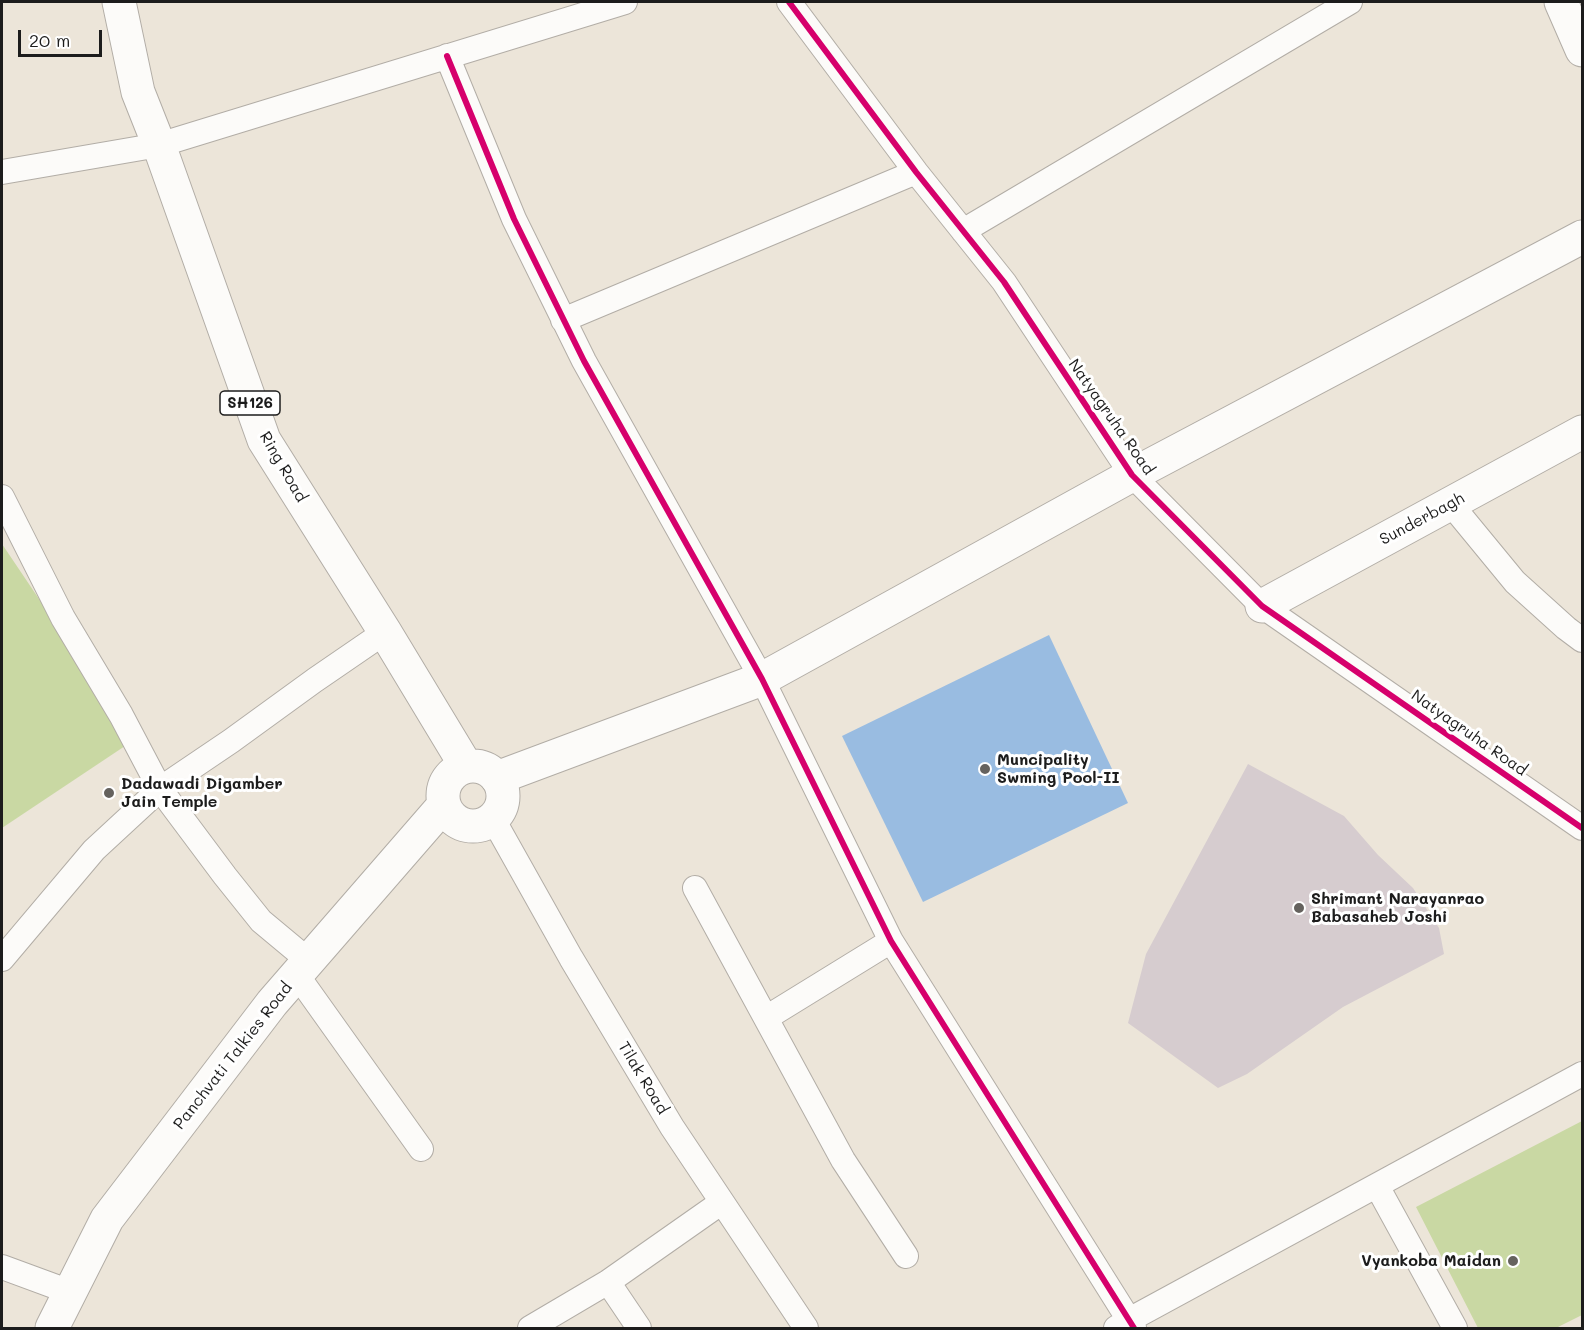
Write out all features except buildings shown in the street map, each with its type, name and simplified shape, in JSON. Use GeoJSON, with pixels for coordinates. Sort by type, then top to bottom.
{"type":"FeatureCollection","features":[{"type":"Feature","properties":{"kind":"main road","name":"Ring Road"},"geometry":{"type":"LineString","coordinates":[[118,2],[138,92],[264,440],[466,766]]}},
{"type":"Feature","properties":{"kind":"main road"},"geometry":{"type":"LineString","coordinates":[[1561,2],[1582,50]]}},
{"type":"Feature","properties":{"kind":"main road"},"geometry":{"type":"LineString","coordinates":[[497,778],[762,679],[1132,475],[1582,237]]}},
{"type":"Feature","properties":{"kind":"main road","name":"Sunderbagh"},"geometry":{"type":"LineString","coordinates":[[1262,606],[1582,432]]}},
{"type":"Feature","properties":{"kind":"main road"},"geometry":{"type":"LineString","coordinates":[[476,765],[486,768],[500,782],[503,792],[500,811],[484,824],[465,825],[449,814],[444,805],[445,785],[457,770],[466,766],[476,765]]}},
{"type":"Feature","properties":{"kind":"main road","name":"Panchvati Talkies Road"},"geometry":{"type":"LineString","coordinates":[[52,1329],[107,1219],[272,1003],[444,805]]}},
{"type":"Feature","properties":{"kind":"street"},"geometry":{"type":"LineString","coordinates":[[2,172],[159,146],[625,2]]}},
{"type":"Feature","properties":{"kind":"street","name":"Natyagruha Road"},"geometry":{"type":"LineString","coordinates":[[789,2],[916,172],[1004,282],[1132,475],[1262,606],[1582,828]]}},
{"type":"Feature","properties":{"kind":"street"},"geometry":{"type":"LineString","coordinates":[[963,231],[1350,2]]}},
{"type":"Feature","properties":{"kind":"street"},"geometry":{"type":"LineString","coordinates":[[447,56],[514,219],[584,362],[762,679],[891,941],[1127,1326],[1582,1074]]}},
{"type":"Feature","properties":{"kind":"street"},"geometry":{"type":"LineString","coordinates":[[563,320],[916,172]]}},
{"type":"Feature","properties":{"kind":"street"},"geometry":{"type":"LineString","coordinates":[[2,496],[7,522],[121,715],[160,789],[225,876],[303,968],[421,1149]]}},
{"type":"Feature","properties":{"kind":"street"},"geometry":{"type":"LineString","coordinates":[[1450,504],[1515,582],[1582,640]]}},
{"type":"Feature","properties":{"kind":"street"},"geometry":{"type":"LineString","coordinates":[[2,959],[93,849],[160,789],[385,632]]}},
{"type":"Feature","properties":{"kind":"street","name":"Tilak Road"},"geometry":{"type":"LineString","coordinates":[[493,819],[589,988],[672,1127],[806,1329]]}},
{"type":"Feature","properties":{"kind":"street"},"geometry":{"type":"LineString","coordinates":[[695,888],[843,1160],[906,1256]]}},
{"type":"Feature","properties":{"kind":"street"},"geometry":{"type":"LineString","coordinates":[[766,1018],[891,941]]}},
{"type":"Feature","properties":{"kind":"street"},"geometry":{"type":"LineString","coordinates":[[1377,1186],[1455,1329]]}},
{"type":"Feature","properties":{"kind":"street"},"geometry":{"type":"LineString","coordinates":[[530,1329],[608,1282],[722,1202]]}},
{"type":"Feature","properties":{"kind":"street"},"geometry":{"type":"LineString","coordinates":[[2,1267],[70,1292]]}},
{"type":"Feature","properties":{"kind":"street"},"geometry":{"type":"LineString","coordinates":[[608,1282],[639,1329]]}},
{"type":"Feature","properties":{"kind":"green space"},"geometry":{"type":"Polygon","coordinates":[[[2,544],[134,740],[2,828],[2,544]]]}},
{"type":"Feature","properties":{"kind":"green space","name":"Vyankoba Maidan"},"geometry":{"type":"Polygon","coordinates":[[[1582,1121],[1582,1315],[1556,1328],[1478,1328],[1416,1207],[1582,1121]]]}},
{"type":"Feature","properties":{"kind":"water","name":"Muncipality Swming Pool-II"},"geometry":{"type":"Polygon","coordinates":[[[1049,635],[1128,803],[923,902],[842,736],[1049,635]]]}},
{"type":"Feature","properties":{"kind":"cycle path"},"geometry":{"type":"LineString","coordinates":[[789,2],[916,172],[1004,282],[1132,475],[1262,606],[1582,828]]}},
{"type":"Feature","properties":{"kind":"cycle path"},"geometry":{"type":"LineString","coordinates":[[447,56],[514,219],[584,361],[762,679],[891,941],[1134,1328]]}},
{"type":"Feature","properties":{"kind":"place","name":"Muncipality Swming Pool-II"},"geometry":{"type":"Point","coordinates":[985,769]}},
{"type":"Feature","properties":{"kind":"place","name":"Dadawadi Digamber Jain Temple"},"geometry":{"type":"Point","coordinates":[109,793]}},
{"type":"Feature","properties":{"kind":"place","name":"Shrimant Narayanrao Babasaheb Joshi"},"geometry":{"type":"Point","coordinates":[1299,908]}},
{"type":"Feature","properties":{"kind":"place","name":"Vyankoba Maidan"},"geometry":{"type":"Point","coordinates":[1513,1261]}}]}
